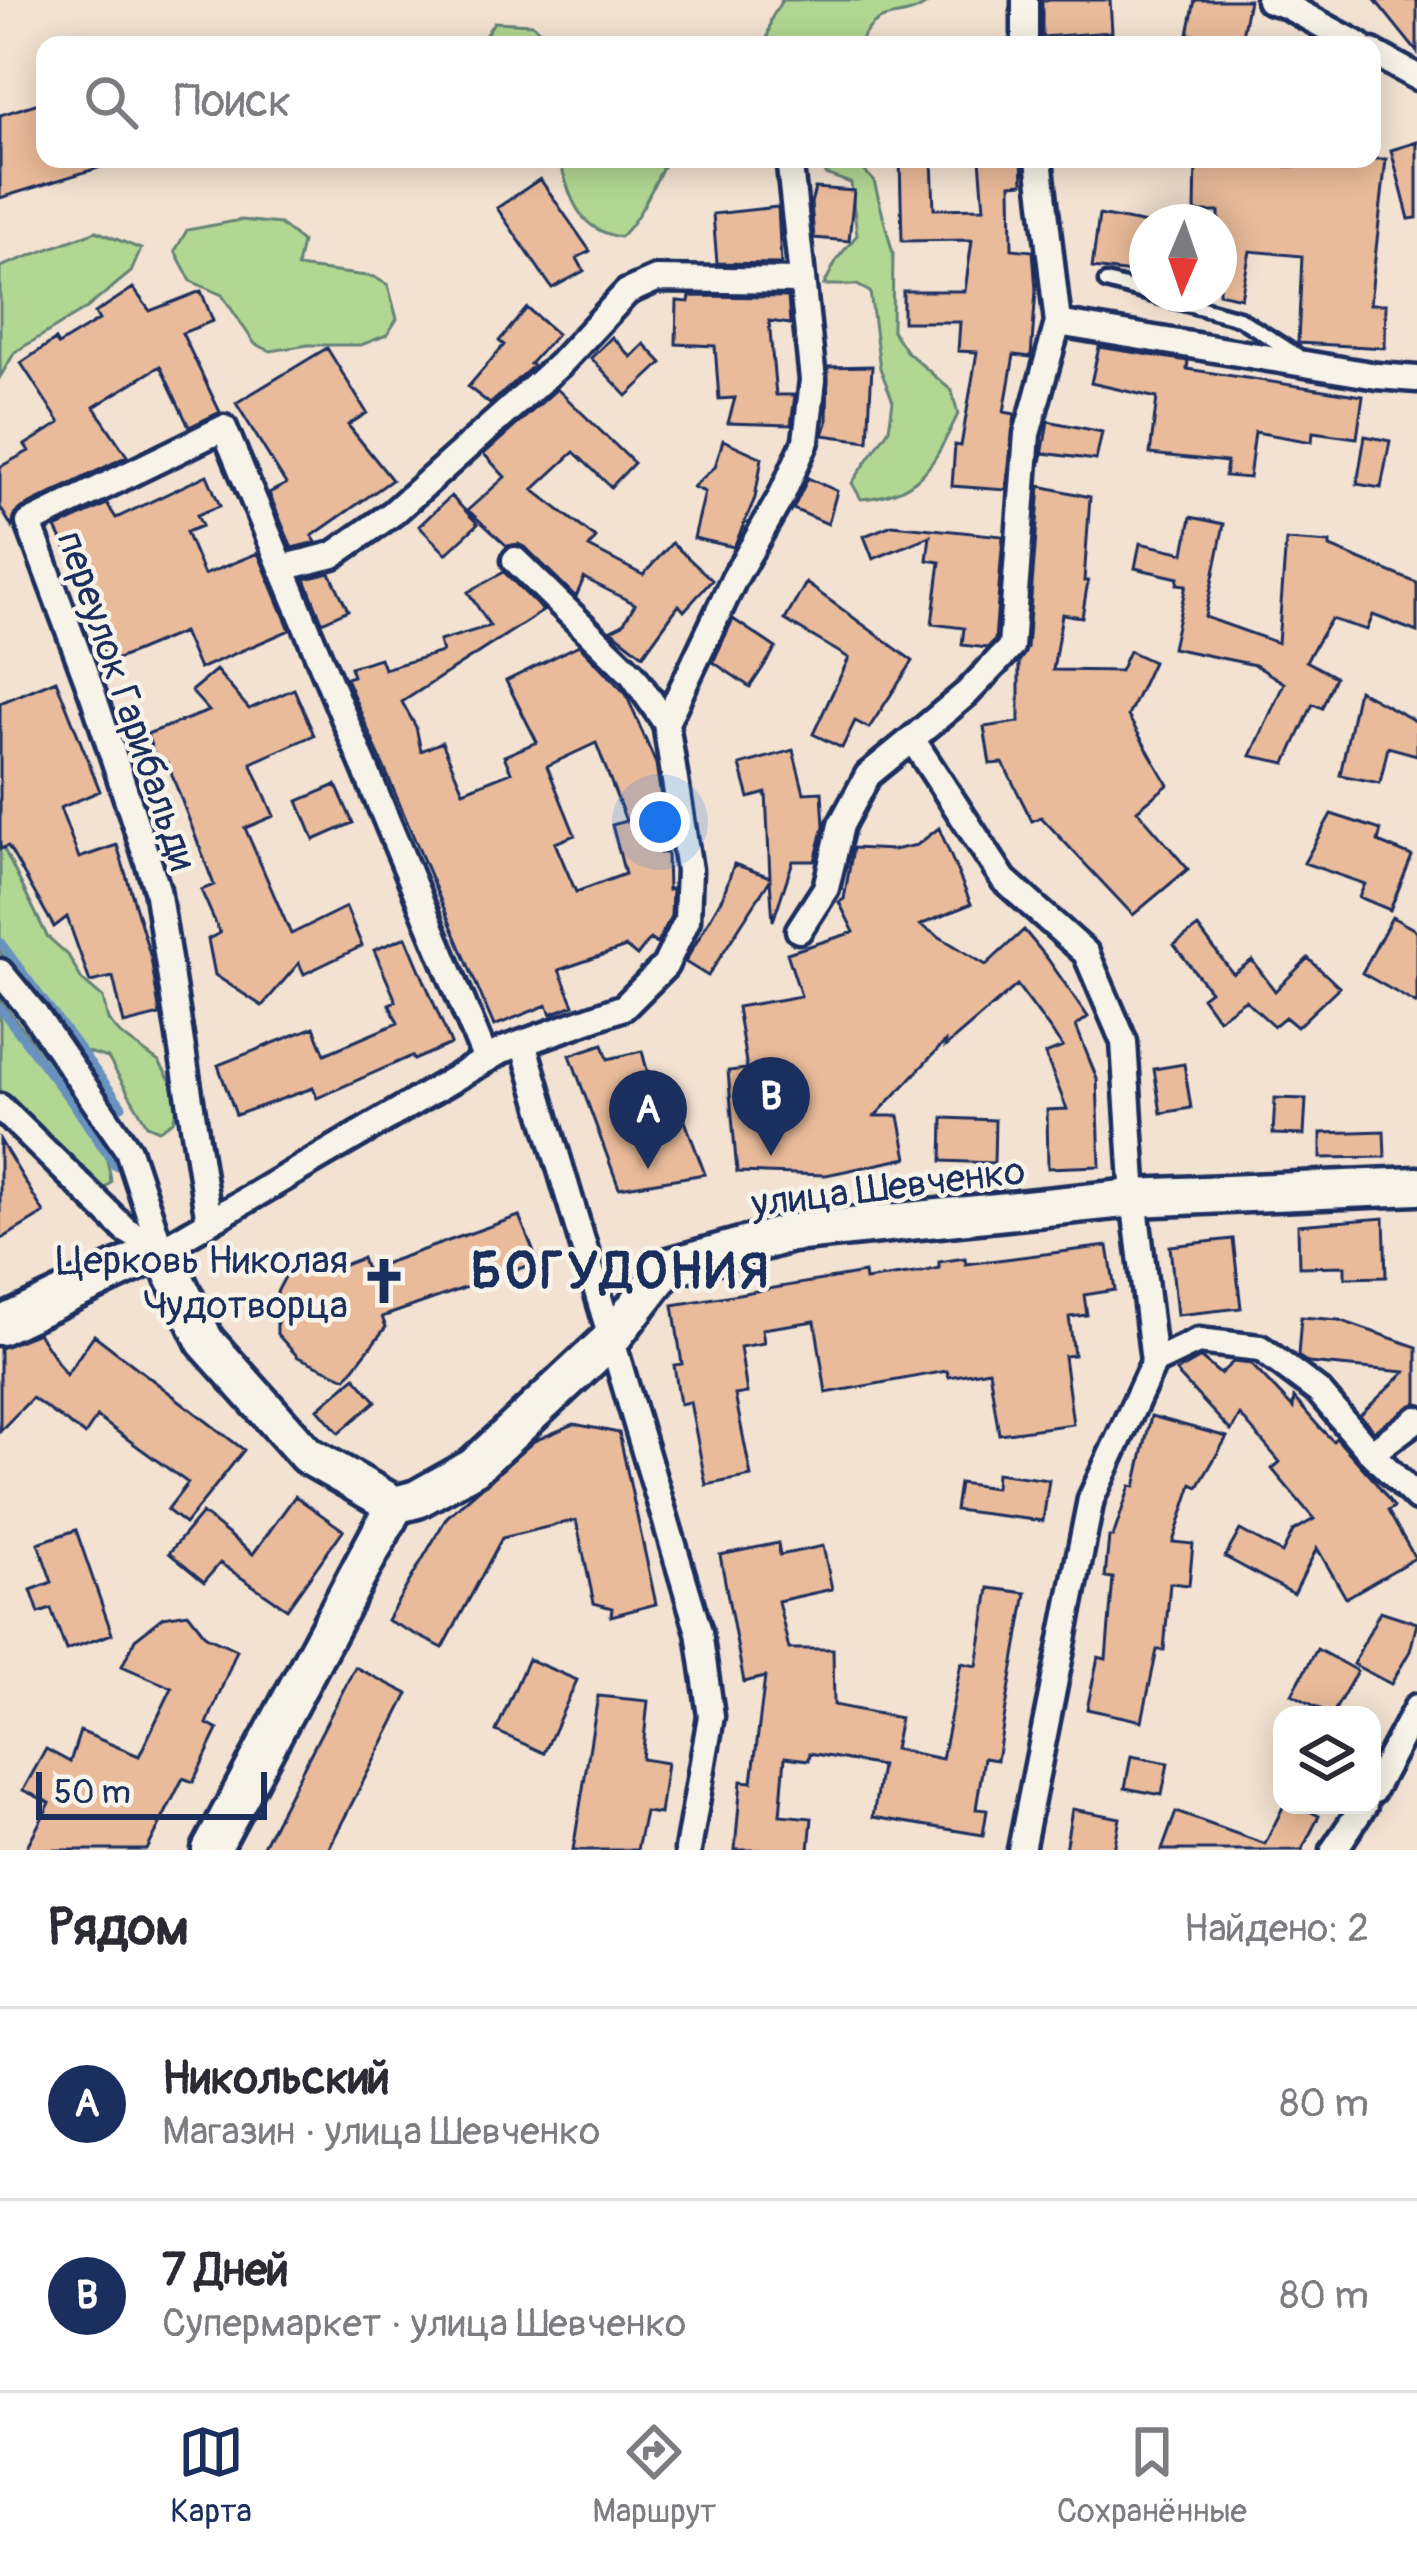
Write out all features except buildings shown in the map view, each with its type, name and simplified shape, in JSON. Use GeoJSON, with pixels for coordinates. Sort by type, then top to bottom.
{"type":"FeatureCollection","features":[{"type":"Feature","properties":{"kind":"street"},"geometry":{"type":"LineString","coordinates":[[1025,0],[1025,36]]}},
{"type":"Feature","properties":{"kind":"street"},"geometry":{"type":"LineString","coordinates":[[1269,0],[1342,36]]}},
{"type":"Feature","properties":{"kind":"street"},"geometry":{"type":"LineString","coordinates":[[1381,57],[1417,77]]}},
{"type":"Feature","properties":{"kind":"street"},"geometry":{"type":"LineString","coordinates":[[666,723],[806,441],[813,380],[790,168]]}},
{"type":"Feature","properties":{"kind":"street"},"geometry":{"type":"LineString","coordinates":[[799,930],[826,888],[841,825],[868,775],[967,694],[1011,647],[1027,434],[1058,323],[1040,168]]}},
{"type":"Feature","properties":{"kind":"street"},"geometry":{"type":"LineString","coordinates":[[282,568],[333,555],[393,513],[560,364],[627,292],[656,279],[800,281]]}},
{"type":"Feature","properties":{"kind":"street"},"geometry":{"type":"LineString","coordinates":[[1058,323],[1417,379]]}},
{"type":"Feature","properties":{"kind":"street","name":"переулок Гарибальди"},"geometry":{"type":"LineString","coordinates":[[209,1222],[157,889],[93,695],[29,524],[224,428],[282,568],[504,1051],[611,1340]]}},
{"type":"Feature","properties":{"kind":"street"},"geometry":{"type":"LineString","coordinates":[[0,1326],[161,1250],[504,1051],[624,1007],[665,966],[687,920],[689,870],[666,723],[632,674],[515,560]]}},
{"type":"Feature","properties":{"kind":"street"},"geometry":{"type":"LineString","coordinates":[[912,739],[1004,880],[1086,953],[1124,1042],[1134,1198],[1154,1363],[1091,1499],[1022,1850]]}},
{"type":"Feature","properties":{"kind":"street"},"geometry":{"type":"LineString","coordinates":[[0,972],[34,1013],[128,1150],[161,1250],[206,1341],[307,1455],[395,1504],[211,1850]]}},
{"type":"Feature","properties":{"kind":"street"},"geometry":{"type":"LineString","coordinates":[[0,1107],[126,1230],[161,1250]]}},
{"type":"Feature","properties":{"kind":"street","name":"улица Шевченко"},"geometry":{"type":"LineString","coordinates":[[395,1504],[417,1498],[474,1467],[611,1340],[666,1268],[790,1233],[1134,1198],[1417,1186]]}},
{"type":"Feature","properties":{"kind":"street"},"geometry":{"type":"LineString","coordinates":[[611,1340],[699,1632],[711,1716],[688,1850]]}},
{"type":"Feature","properties":{"kind":"street"},"geometry":{"type":"LineString","coordinates":[[1154,1363],[1198,1341],[1260,1348],[1319,1392],[1417,1498]]}},
{"type":"Feature","properties":{"kind":"street"},"geometry":{"type":"LineString","coordinates":[[1371,1453],[1417,1419]]}},
{"type":"Feature","properties":{"kind":"street"},"geometry":{"type":"LineString","coordinates":[[1381,1774],[1417,1706]]}},
{"type":"Feature","properties":{"kind":"street"},"geometry":{"type":"LineString","coordinates":[[1334,1850],[1358,1814]]}},
{"type":"Feature","properties":{"kind":"lane"},"geometry":{"type":"LineString","coordinates":[[1106,282],[1129,288]]}},
{"type":"Feature","properties":{"kind":"lane"},"geometry":{"type":"LineString","coordinates":[[1216,312],[1239,318],[1310,365]]}},
{"type":"Feature","properties":{"kind":"green space"},"geometry":{"type":"Polygon","coordinates":[[[782,0],[932,0],[909,13],[883,18],[864,36],[768,36],[782,0]]]}},
{"type":"Feature","properties":{"kind":"green space"},"geometry":{"type":"Polygon","coordinates":[[[494,22],[532,24],[544,35],[544,36],[485,36],[494,22]]]}},
{"type":"Feature","properties":{"kind":"green space"},"geometry":{"type":"Polygon","coordinates":[[[562,168],[662,168],[620,237],[594,227],[572,198],[562,168]]]}},
{"type":"Feature","properties":{"kind":"green space"},"geometry":{"type":"Polygon","coordinates":[[[829,168],[862,168],[874,181],[893,254],[892,330],[906,351],[952,391],[958,414],[923,474],[882,496],[861,499],[852,483],[889,429],[893,401],[880,368],[870,292],[857,285],[824,285],[857,235],[851,183],[825,174],[829,168]]]}},
{"type":"Feature","properties":{"kind":"green space"},"geometry":{"type":"Polygon","coordinates":[[[241,220],[280,224],[302,242],[297,267],[374,277],[388,285],[397,319],[387,335],[361,345],[271,351],[255,344],[222,295],[191,281],[175,251],[187,230],[241,220]]]}},
{"type":"Feature","properties":{"kind":"green space"},"geometry":{"type":"Polygon","coordinates":[[[96,231],[141,249],[131,272],[87,308],[15,352],[0,377],[0,267],[96,231]]]}},
{"type":"Feature","properties":{"kind":"green space"},"geometry":{"type":"Polygon","coordinates":[[[0,841],[47,936],[103,998],[108,1020],[159,1062],[175,1088],[178,1106],[173,1121],[159,1130],[147,1125],[108,1058],[77,1049],[0,952],[0,841]]]}},
{"type":"Feature","properties":{"kind":"green space"},"geometry":{"type":"Polygon","coordinates":[[[0,1000],[68,1086],[97,1134],[111,1182],[95,1199],[0,1094],[0,1000]]]}},
{"type":"Feature","properties":{"kind":"waterway"},"geometry":{"type":"LineString","coordinates":[[0,942],[122,1106]]}},
{"type":"Feature","properties":{"kind":"waterway"},"geometry":{"type":"LineString","coordinates":[[0,1008],[115,1166]]}},
{"type":"Feature","properties":{"kind":"place","name":"7 Дней"},"geometry":{"type":"Point","coordinates":[771,1156]}},
{"type":"Feature","properties":{"kind":"place","name":"Никольский"},"geometry":{"type":"Point","coordinates":[648,1169]}},
{"type":"Feature","properties":{"kind":"place","name":"Церковь Николая Чудотворца"},"geometry":{"type":"Point","coordinates":[384,1281]}},
{"type":"Feature","properties":{"kind":"district","name":"БОГУДОНИЯ"},"geometry":{"type":"Point","coordinates":[621,1270]}}]}
